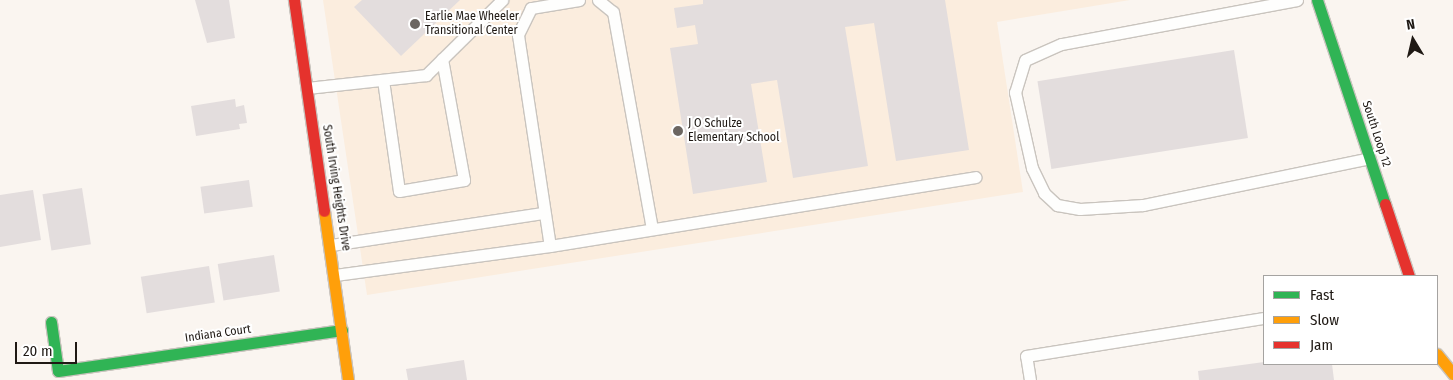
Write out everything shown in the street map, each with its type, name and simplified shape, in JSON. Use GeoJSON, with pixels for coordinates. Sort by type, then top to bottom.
{"type":"FeatureCollection","features":[{"type":"Feature","properties":{"kind":"main road","name":"South Irving Heights Drive"},"geometry":{"type":"LineString","coordinates":[[294,0],[331,245],[348,380]]}},
{"type":"Feature","properties":{"kind":"main road","name":"South Loop 12"},"geometry":{"type":"LineString","coordinates":[[1317,0],[1409,275]]}},
{"type":"Feature","properties":{"kind":"main road","name":"Indiana Court"},"geometry":{"type":"LineString","coordinates":[[51,322],[58,371],[342,330]]}},
{"type":"Feature","properties":{"kind":"main road"},"geometry":{"type":"LineString","coordinates":[[1438,355],[1453,374]]}},
{"type":"Feature","properties":{"kind":"main road"},"geometry":{"type":"LineString","coordinates":[[1438,364],[1443,380]]}},
{"type":"Feature","properties":{"kind":"lane"},"geometry":{"type":"LineString","coordinates":[[307,88],[426,74],[502,0]]}},
{"type":"Feature","properties":{"kind":"lane"},"geometry":{"type":"LineString","coordinates":[[550,246],[543,213],[518,35],[531,8],[579,0]]}},
{"type":"Feature","properties":{"kind":"lane"},"geometry":{"type":"LineString","coordinates":[[1297,0],[1061,44],[1024,60],[1015,92],[1032,168],[1044,193],[1057,204],[1080,209],[1143,205],[1369,158]]}},
{"type":"Feature","properties":{"kind":"lane"},"geometry":{"type":"LineString","coordinates":[[603,1],[613,12],[652,228]]}},
{"type":"Feature","properties":{"kind":"lane"},"geometry":{"type":"LineString","coordinates":[[383,80],[399,191],[464,180],[442,58]]}},
{"type":"Feature","properties":{"kind":"lane"},"geometry":{"type":"LineString","coordinates":[[335,275],[550,246],[652,228],[975,178]]}},
{"type":"Feature","properties":{"kind":"lane"},"geometry":{"type":"LineString","coordinates":[[331,245],[543,213]]}},
{"type":"Feature","properties":{"kind":"lane"},"geometry":{"type":"LineString","coordinates":[[1030,380],[1026,356],[1263,318]]}},
{"type":"Feature","properties":{"kind":"shaded area","name":"J O Schulze Elementary School"},"geometry":{"type":"Polygon","coordinates":[[[323,0],[1130,0],[997,22],[1023,192],[367,295],[323,0]]]}},
{"type":"Feature","properties":{"kind":"building"},"geometry":{"type":"Polygon","coordinates":[[[195,0],[229,0],[235,38],[207,43],[195,0]]]}},
{"type":"Feature","properties":{"kind":"building"},"geometry":{"type":"Polygon","coordinates":[[[362,0],[460,0],[401,56],[354,7],[362,0]]]}},
{"type":"Feature","properties":{"kind":"building"},"geometry":{"type":"Polygon","coordinates":[[[703,0],[945,0],[969,150],[896,161],[874,23],[845,27],[868,166],[793,178],[777,80],[751,84],[767,182],[693,194],[670,48],[698,44],[695,25],[677,28],[674,8],[703,4],[703,0]]]}},
{"type":"Feature","properties":{"kind":"building"},"geometry":{"type":"Polygon","coordinates":[[[1234,50],[1248,138],[1051,169],[1037,81],[1234,50]]]}},
{"type":"Feature","properties":{"kind":"building"},"geometry":{"type":"Polygon","coordinates":[[[235,99],[236,107],[244,105],[247,123],[239,124],[240,129],[196,136],[191,106],[235,99]]]}},
{"type":"Feature","properties":{"kind":"building"},"geometry":{"type":"Polygon","coordinates":[[[249,180],[253,207],[204,214],[200,187],[249,180]]]}},
{"type":"Feature","properties":{"kind":"building"},"geometry":{"type":"Polygon","coordinates":[[[82,188],[91,244],[51,251],[42,194],[82,188]]]}},
{"type":"Feature","properties":{"kind":"building"},"geometry":{"type":"Polygon","coordinates":[[[33,190],[41,240],[0,247],[0,195],[33,190]]]}},
{"type":"Feature","properties":{"kind":"building"},"geometry":{"type":"Polygon","coordinates":[[[274,255],[280,292],[223,300],[218,264],[274,255]]]}},
{"type":"Feature","properties":{"kind":"building"},"geometry":{"type":"Polygon","coordinates":[[[209,266],[215,303],[147,313],[141,277],[209,266]]]}},
{"type":"Feature","properties":{"kind":"building"},"geometry":{"type":"Polygon","coordinates":[[[464,360],[467,380],[408,380],[406,369],[464,360]]]}},
{"type":"Feature","properties":{"kind":"building"},"geometry":{"type":"Polygon","coordinates":[[[1263,362],[1263,365],[1332,365],[1334,380],[1199,380],[1198,371],[1263,362]]]}},
{"type":"Feature","properties":{"kind":"traffic: fast"},"geometry":{"type":"LineString","coordinates":[[1317,0],[1385,204]]}},
{"type":"Feature","properties":{"kind":"traffic: fast"},"geometry":{"type":"LineString","coordinates":[[51,322],[58,371],[342,330]]}},
{"type":"Feature","properties":{"kind":"traffic: slow"},"geometry":{"type":"LineString","coordinates":[[324,211],[348,380]]}},
{"type":"Feature","properties":{"kind":"traffic: slow"},"geometry":{"type":"LineString","coordinates":[[1438,355],[1453,374]]}},
{"type":"Feature","properties":{"kind":"traffic: jam"},"geometry":{"type":"LineString","coordinates":[[294,0],[324,211]]}},
{"type":"Feature","properties":{"kind":"traffic: jam"},"geometry":{"type":"LineString","coordinates":[[1385,204],[1409,275]]}},
{"type":"Feature","properties":{"kind":"place","name":"Earlie Mae Wheeler Transitional Center"},"geometry":{"type":"Point","coordinates":[415,24]}},
{"type":"Feature","properties":{"kind":"place","name":"J O Schulze Elementary School"},"geometry":{"type":"Point","coordinates":[678,131]}}]}
